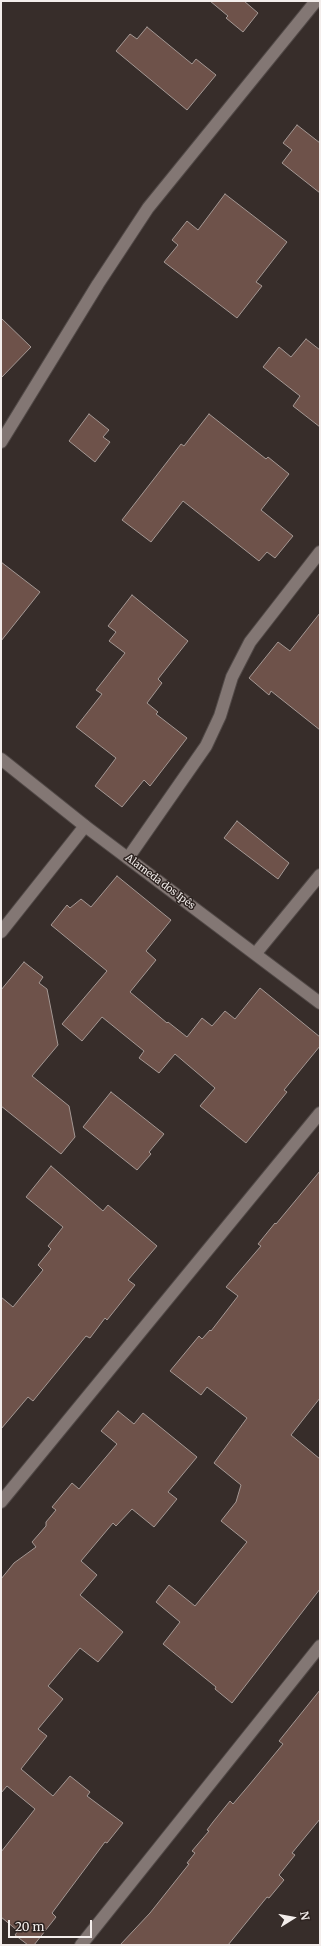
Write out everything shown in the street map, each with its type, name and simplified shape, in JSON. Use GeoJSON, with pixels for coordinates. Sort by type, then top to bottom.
{"type":"FeatureCollection","features":[{"type":"Feature","properties":{"kind":"street"},"geometry":{"type":"LineString","coordinates":[[1,442],[98,284],[148,208],[316,1]]}},
{"type":"Feature","properties":{"kind":"street"},"geometry":{"type":"LineString","coordinates":[[128,858],[206,746],[220,716],[232,677],[250,642],[320,552]]}},
{"type":"Feature","properties":{"kind":"street","name":"Alameda dos Ipês"},"geometry":{"type":"LineString","coordinates":[[1,758],[85,826],[320,1002]]}},
{"type":"Feature","properties":{"kind":"street"},"geometry":{"type":"LineString","coordinates":[[1,932],[85,826]]}},
{"type":"Feature","properties":{"kind":"street"},"geometry":{"type":"LineString","coordinates":[[256,953],[320,875]]}},
{"type":"Feature","properties":{"kind":"street"},"geometry":{"type":"LineString","coordinates":[[1,1502],[320,1113]]}},
{"type":"Feature","properties":{"kind":"street"},"geometry":{"type":"LineString","coordinates":[[81,1945],[320,1646]]}},
{"type":"Feature","properties":{"kind":"building"},"geometry":{"type":"Polygon","coordinates":[[[210,1],[244,1],[258,13],[243,32],[226,18],[228,16],[210,1]]]}},
{"type":"Feature","properties":{"kind":"building"},"geometry":{"type":"Polygon","coordinates":[[[147,27],[192,64],[196,59],[216,75],[187,110],[116,51],[130,34],[137,39],[147,27]]]}},
{"type":"Feature","properties":{"kind":"building"},"geometry":{"type":"Polygon","coordinates":[[[297,125],[320,143],[320,193],[282,163],[292,150],[283,143],[297,125]]]}},
{"type":"Feature","properties":{"kind":"building"},"geometry":{"type":"Polygon","coordinates":[[[225,194],[287,242],[256,282],[262,286],[237,318],[164,262],[178,245],[172,240],[187,221],[198,230],[225,194]]]}},
{"type":"Feature","properties":{"kind":"building"},"geometry":{"type":"Polygon","coordinates":[[[1,318],[31,347],[1,378],[1,318]]]}},
{"type":"Feature","properties":{"kind":"building"},"geometry":{"type":"Polygon","coordinates":[[[306,339],[320,350],[320,427],[293,406],[300,396],[263,367],[279,347],[291,357],[306,339]]]}},
{"type":"Feature","properties":{"kind":"building"},"geometry":{"type":"Polygon","coordinates":[[[89,414],[109,430],[103,437],[110,442],[95,462],[69,441],[89,414]]]}},
{"type":"Feature","properties":{"kind":"building"},"geometry":{"type":"Polygon","coordinates":[[[209,414],[266,459],[268,457],[289,474],[261,510],[293,536],[275,558],[267,552],[259,561],[183,501],[151,542],[122,520],[181,444],[184,446],[209,414]]]}},
{"type":"Feature","properties":{"kind":"building"},"geometry":{"type":"Polygon","coordinates":[[[1,562],[40,592],[1,641],[1,562]]]}},
{"type":"Feature","properties":{"kind":"building"},"geometry":{"type":"Polygon","coordinates":[[[132,595],[188,641],[158,679],[162,683],[147,703],[158,712],[156,714],[187,738],[150,786],[144,780],[122,807],[95,786],[116,758],[76,727],[102,694],[96,690],[125,653],[109,641],[116,632],[108,626],[132,595]]]}},
{"type":"Feature","properties":{"kind":"building"},"geometry":{"type":"Polygon","coordinates":[[[320,613],[320,730],[271,691],[269,695],[249,678],[278,642],[290,651],[320,613]]]}},
{"type":"Feature","properties":{"kind":"building"},"geometry":{"type":"Polygon","coordinates":[[[237,821],[289,863],[278,879],[224,838],[237,821]]]}},
{"type":"Feature","properties":{"kind":"building"},"geometry":{"type":"Polygon","coordinates":[[[117,876],[171,920],[146,951],[156,960],[130,992],[167,1023],[168,1022],[187,1037],[202,1018],[212,1026],[225,1011],[235,1019],[260,988],[320,1037],[320,1046],[284,1090],[287,1092],[246,1143],[200,1106],[215,1088],[175,1054],[159,1073],[139,1058],[144,1051],[102,1017],[82,1041],[62,1024],[107,971],[51,925],[67,905],[70,908],[81,899],[91,907],[117,876]]]}},
{"type":"Feature","properties":{"kind":"building"},"geometry":{"type":"Polygon","coordinates":[[[24,962],[43,977],[39,983],[47,989],[58,1045],[32,1076],[69,1106],[75,1137],[61,1154],[1,1106],[1,990],[24,962]]]}},
{"type":"Feature","properties":{"kind":"building"},"geometry":{"type":"Polygon","coordinates":[[[111,1092],[164,1134],[149,1152],[151,1154],[137,1170],[83,1127],[111,1092]]]}},
{"type":"Feature","properties":{"kind":"building"},"geometry":{"type":"Polygon","coordinates":[[[51,1166],[103,1211],[108,1205],[157,1246],[128,1280],[135,1285],[107,1320],[105,1318],[90,1338],[86,1336],[33,1401],[28,1397],[1,1429],[1,1297],[13,1307],[43,1270],[38,1265],[51,1249],[48,1246],[63,1227],[26,1197],[51,1166]]]}},
{"type":"Feature","properties":{"kind":"building"},"geometry":{"type":"Polygon","coordinates":[[[320,1171],[320,1398],[291,1435],[320,1459],[320,1589],[232,1703],[215,1689],[216,1687],[163,1644],[180,1622],[156,1602],[169,1585],[195,1606],[247,1542],[221,1521],[236,1502],[241,1485],[214,1463],[247,1418],[207,1387],[201,1395],[170,1371],[199,1336],[202,1339],[210,1330],[211,1331],[238,1296],[226,1287],[261,1246],[258,1244],[275,1223],[276,1224],[320,1171]]]}},
{"type":"Feature","properties":{"kind":"building"},"geometry":{"type":"Polygon","coordinates":[[[118,1411],[134,1424],[143,1413],[197,1457],[168,1492],[177,1499],[154,1527],[132,1509],[116,1526],[113,1523],[81,1561],[97,1575],[80,1595],[123,1632],[98,1662],[80,1648],[48,1686],[63,1699],[38,1729],[47,1736],[21,1769],[53,1796],[70,1776],[90,1792],[87,1796],[123,1823],[107,1843],[105,1842],[52,1913],[56,1917],[34,1945],[28,1945],[15,1935],[18,1931],[1,1917],[1,1852],[35,1809],[7,1786],[1,1793],[1,1579],[14,1563],[36,1547],[32,1542],[46,1526],[46,1522],[56,1510],[52,1507],[72,1483],[79,1489],[117,1444],[101,1431],[118,1411]]]}},
{"type":"Feature","properties":{"kind":"building"},"geometry":{"type":"Polygon","coordinates":[[[320,1690],[320,1819],[292,1853],[295,1855],[279,1875],[284,1880],[269,1898],[267,1897],[228,1945],[120,1945],[150,1913],[189,1864],[187,1863],[195,1853],[192,1851],[209,1831],[207,1830],[213,1822],[230,1801],[233,1804],[283,1744],[279,1741],[320,1690]]]}}]}
